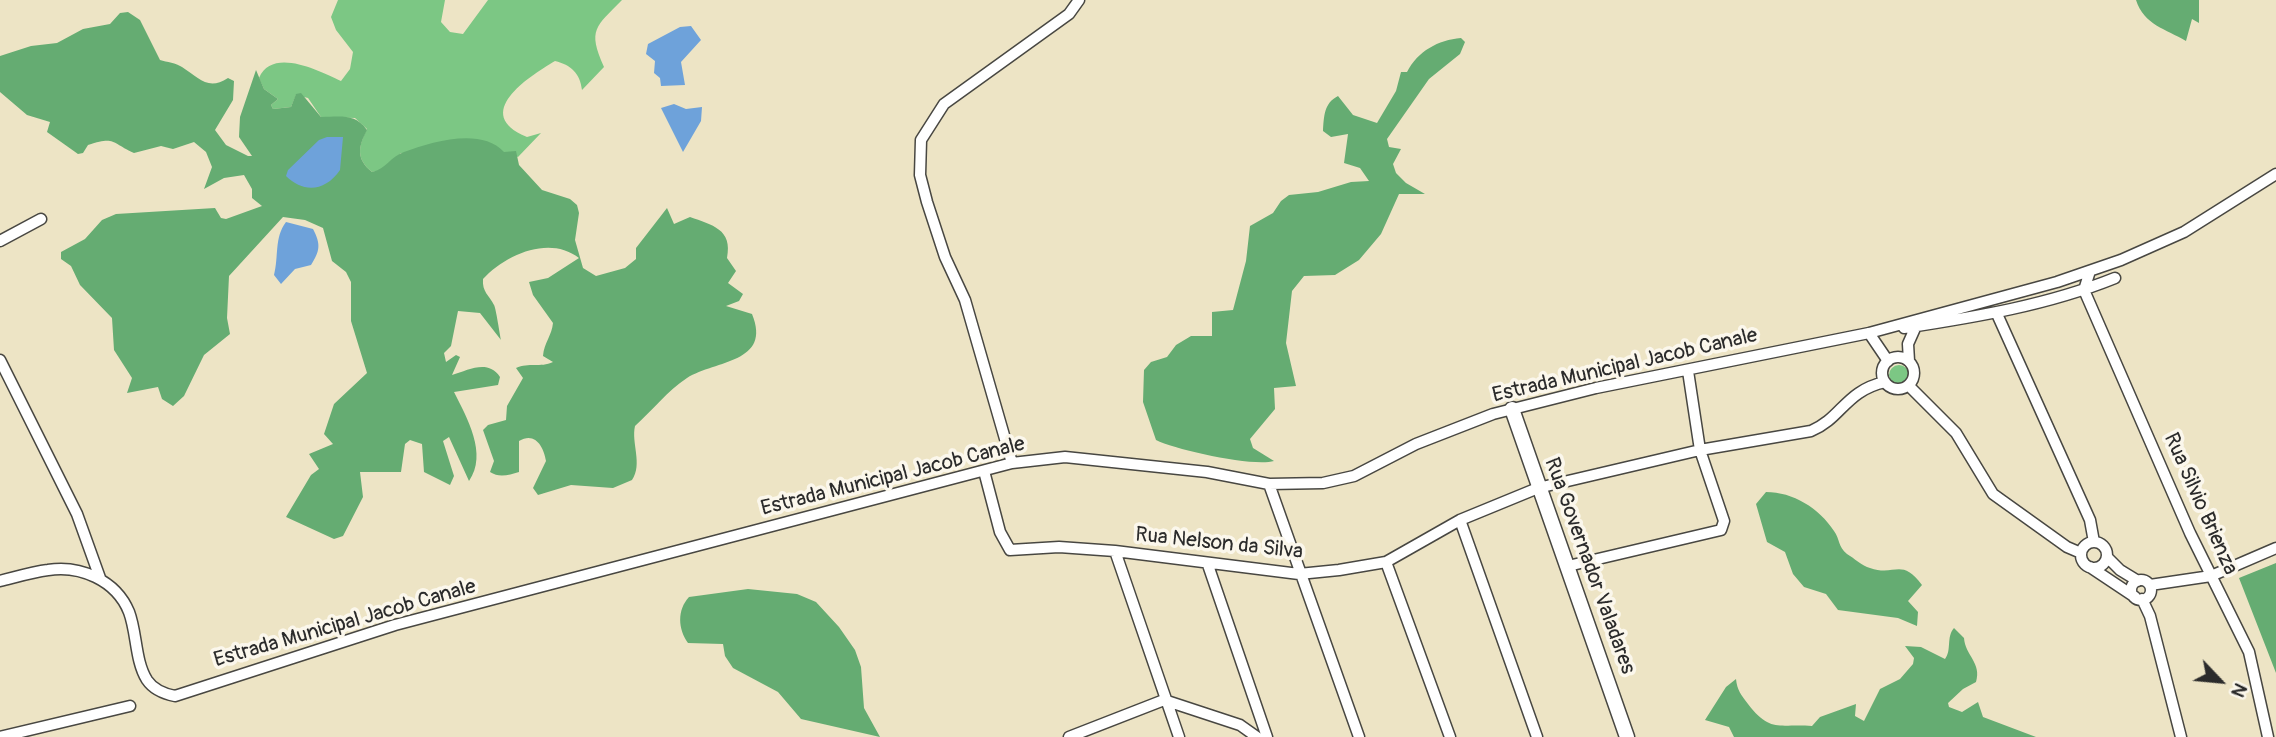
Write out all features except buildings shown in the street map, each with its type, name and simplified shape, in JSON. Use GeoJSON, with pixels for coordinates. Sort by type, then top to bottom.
{"type":"FeatureCollection","features":[{"type":"Feature","properties":{"kind":"street"},"geometry":{"type":"LineString","coordinates":[[1012,463],[965,300],[945,257],[927,202],[920,175],[921,140],[944,104],[1069,14],[1079,0]]}},
{"type":"Feature","properties":{"kind":"street","name":"Estrada Municipal Jacob Canale"},"geometry":{"type":"LineString","coordinates":[[100,578],[114,589],[129,611],[141,664],[148,681],[157,689],[175,696],[395,625],[950,477],[1012,463],[1065,457],[1207,472],[1269,484],[1323,482],[1354,476],[1416,443],[1512,409],[1596,388],[1869,333],[2090,271],[2183,232],[2276,174]]}},
{"type":"Feature","properties":{"kind":"street"},"geometry":{"type":"LineString","coordinates":[[0,241],[41,219]]}},
{"type":"Feature","properties":{"kind":"street"},"geometry":{"type":"LineString","coordinates":[[2084,290],[2090,271]]}},
{"type":"Feature","properties":{"kind":"street"},"geometry":{"type":"LineString","coordinates":[[1888,361],[1869,333],[1997,314],[2084,290],[2115,278]]}},
{"type":"Feature","properties":{"kind":"street","name":"Rua Silvio Brienza"},"geometry":{"type":"LineString","coordinates":[[2084,290],[2211,576],[2249,652],[2268,737]]}},
{"type":"Feature","properties":{"kind":"street"},"geometry":{"type":"LineString","coordinates":[[1997,314],[2090,520],[2094,541]]}},
{"type":"Feature","properties":{"kind":"street"},"geometry":{"type":"LineString","coordinates":[[1909,386],[1914,370],[1909,361],[1908,344],[1916,326]]}},
{"type":"Feature","properties":{"kind":"street"},"geometry":{"type":"LineString","coordinates":[[1909,361],[1898,357],[1888,361],[1882,371],[1885,382],[1899,390],[1909,386]]}},
{"type":"Feature","properties":{"kind":"street"},"geometry":{"type":"LineString","coordinates":[[0,360],[77,514],[100,578]]}},
{"type":"Feature","properties":{"kind":"street"},"geometry":{"type":"LineString","coordinates":[[1568,566],[1721,530],[1724,522],[1700,450],[1688,371]]}},
{"type":"Feature","properties":{"kind":"street","name":"Rua Nelson da Silva"},"geometry":{"type":"LineString","coordinates":[[984,471],[1000,532],[1010,550],[1059,547],[1115,551],[1299,575],[1386,562],[1460,520],[1538,488],[1700,450],[1811,431],[1825,425],[1851,396],[1867,386],[1885,382]]}},
{"type":"Feature","properties":{"kind":"street"},"geometry":{"type":"LineString","coordinates":[[1909,386],[1956,433],[1993,494],[2067,547],[2081,553]]}},
{"type":"Feature","properties":{"kind":"street","name":"Rua Governador Valadares"},"geometry":{"type":"LineString","coordinates":[[1512,409],[1627,737]]}},
{"type":"Feature","properties":{"kind":"street"},"geometry":{"type":"LineString","coordinates":[[1269,484],[1299,575],[1359,737]]}},
{"type":"Feature","properties":{"kind":"street"},"geometry":{"type":"LineString","coordinates":[[1460,520],[1537,737]]}},
{"type":"Feature","properties":{"kind":"street"},"geometry":{"type":"LineString","coordinates":[[2138,598],[2083,562],[2081,553],[2085,545],[2094,541],[2102,544],[2107,557],[2120,570],[2150,585],[2211,576],[2276,548]]}},
{"type":"Feature","properties":{"kind":"street"},"geometry":{"type":"LineString","coordinates":[[1115,551],[1164,700],[1179,737]]}},
{"type":"Feature","properties":{"kind":"street"},"geometry":{"type":"LineString","coordinates":[[2090,567],[2103,564],[2107,557]]}},
{"type":"Feature","properties":{"kind":"street"},"geometry":{"type":"LineString","coordinates":[[1386,562],[1450,737]]}},
{"type":"Feature","properties":{"kind":"street"},"geometry":{"type":"LineString","coordinates":[[1208,565],[1267,737]]}},
{"type":"Feature","properties":{"kind":"street"},"geometry":{"type":"LineString","coordinates":[[0,581],[50,569],[86,573],[100,578]]}},
{"type":"Feature","properties":{"kind":"street"},"geometry":{"type":"LineString","coordinates":[[2138,581],[2132,590],[2150,615],[2181,737]]}},
{"type":"Feature","properties":{"kind":"street"},"geometry":{"type":"LineString","coordinates":[[2138,598],[2150,594],[2150,585]]}},
{"type":"Feature","properties":{"kind":"street"},"geometry":{"type":"LineString","coordinates":[[1069,737],[1091,733],[1164,700],[1240,725],[1257,737]]}},
{"type":"Feature","properties":{"kind":"street"},"geometry":{"type":"LineString","coordinates":[[0,737],[130,706]]}},
{"type":"Feature","properties":{"kind":"street"},"geometry":{"type":"LineString","coordinates":[[1240,725],[1256,708]]}},
{"type":"Feature","properties":{"kind":"street"},"geometry":{"type":"LineString","coordinates":[[56,724],[59,737]]}},
{"type":"Feature","properties":{"kind":"green space"},"geometry":{"type":"Polygon","coordinates":[[[338,0],[445,0],[441,22],[450,32],[463,34],[488,0],[622,0],[597,29],[596,44],[604,67],[582,90],[574,71],[555,61],[531,76],[510,96],[504,107],[504,118],[511,128],[527,137],[541,133],[518,157],[504,152],[401,153],[382,170],[372,172],[363,162],[360,152],[367,129],[355,118],[321,117],[308,98],[296,95],[291,107],[273,109],[271,105],[278,99],[264,89],[259,78],[265,69],[285,62],[308,67],[341,81],[350,69],[353,52],[336,30],[331,17],[338,0]]]}},
{"type":"Feature","properties":{"kind":"green space"},"geometry":{"type":"Polygon","coordinates":[[[2136,0],[2199,0],[2199,23],[2192,19],[2186,41],[2150,21],[2136,0]]]}},
{"type":"Feature","properties":{"kind":"green space"},"geometry":{"type":"Polygon","coordinates":[[[128,12],[140,20],[160,60],[180,66],[204,82],[221,82],[228,78],[234,81],[233,100],[215,130],[226,145],[248,156],[252,156],[239,137],[240,117],[256,70],[264,89],[278,99],[271,105],[273,109],[291,107],[296,94],[301,93],[321,117],[347,117],[362,125],[367,130],[360,153],[363,162],[372,172],[404,152],[442,141],[470,138],[494,144],[504,152],[516,151],[519,165],[542,190],[570,199],[577,205],[579,213],[575,240],[583,268],[596,276],[625,268],[636,259],[636,248],[667,208],[674,224],[690,217],[713,226],[724,234],[728,248],[727,258],[736,271],[728,283],[743,294],[739,301],[726,306],[752,314],[756,330],[754,342],[748,351],[738,358],[687,378],[635,426],[637,467],[632,480],[613,488],[571,485],[538,495],[533,488],[546,461],[538,442],[530,438],[519,441],[519,472],[497,475],[490,472],[494,461],[483,430],[488,425],[506,420],[507,406],[523,378],[516,368],[553,362],[543,356],[553,323],[533,295],[529,282],[548,278],[579,258],[555,248],[529,250],[504,262],[483,279],[485,290],[495,307],[501,340],[480,313],[458,311],[451,346],[444,353],[446,362],[456,355],[460,357],[452,375],[484,367],[490,368],[500,377],[498,385],[454,392],[474,436],[476,459],[469,481],[449,437],[443,441],[454,476],[450,485],[424,472],[422,444],[410,440],[405,444],[401,472],[360,472],[363,497],[343,536],[334,539],[286,517],[311,475],[319,469],[309,454],[333,444],[324,434],[334,404],[367,373],[351,321],[351,282],[346,272],[332,261],[323,228],[305,220],[283,217],[229,276],[227,318],[230,334],[204,355],[184,396],[173,406],[162,399],[158,387],[127,393],[132,378],[114,350],[112,318],[80,285],[71,266],[61,259],[61,252],[85,239],[102,220],[116,214],[215,208],[221,218],[226,219],[262,206],[252,198],[252,189],[244,175],[224,178],[204,189],[212,167],[206,152],[194,142],[173,149],[161,146],[134,153],[113,142],[104,141],[88,145],[83,153],[78,154],[47,132],[50,122],[27,115],[0,92],[0,56],[31,46],[57,43],[83,29],[110,24],[120,13],[128,12]]]}},
{"type":"Feature","properties":{"kind":"green space"},"geometry":{"type":"Polygon","coordinates":[[[1461,38],[1465,42],[1460,54],[1429,79],[1387,139],[1389,147],[1401,149],[1393,164],[1396,173],[1406,183],[1425,194],[1399,194],[1381,234],[1359,260],[1335,275],[1304,276],[1292,291],[1286,343],[1296,386],[1274,388],[1275,409],[1250,439],[1253,448],[1274,461],[1250,462],[1215,457],[1156,440],[1143,402],[1144,370],[1151,362],[1167,357],[1176,345],[1191,336],[1212,336],[1212,312],[1233,310],[1246,261],[1250,226],[1273,213],[1289,195],[1318,192],[1351,182],[1369,181],[1360,168],[1344,163],[1348,134],[1331,137],[1323,131],[1324,115],[1330,102],[1338,96],[1353,115],[1377,123],[1396,91],[1401,72],[1407,72],[1417,58],[1430,48],[1444,41],[1461,38]]]}},
{"type":"Feature","properties":{"kind":"green space"},"geometry":{"type":"Polygon","coordinates":[[[1899,365],[1906,368],[1909,375],[1906,382],[1899,385],[1892,382],[1889,375],[1892,368],[1899,365]]]}},
{"type":"Feature","properties":{"kind":"green space"},"geometry":{"type":"Polygon","coordinates":[[[1766,492],[1795,498],[1821,515],[1834,531],[1844,551],[1864,566],[1879,570],[1903,570],[1915,577],[1922,585],[1908,601],[1918,612],[1917,626],[1898,618],[1838,610],[1826,594],[1804,587],[1793,574],[1785,552],[1767,542],[1756,504],[1766,492]]]}},
{"type":"Feature","properties":{"kind":"green space"},"geometry":{"type":"Polygon","coordinates":[[[2276,563],[2276,673],[2239,578],[2276,563]]]}},
{"type":"Feature","properties":{"kind":"green space"},"geometry":{"type":"Polygon","coordinates":[[[748,589],[797,594],[816,602],[839,627],[855,650],[861,667],[864,708],[880,737],[801,719],[778,692],[733,668],[725,656],[723,644],[688,643],[680,620],[682,608],[689,597],[748,589]]]}},
{"type":"Feature","properties":{"kind":"green space"},"geometry":{"type":"Polygon","coordinates":[[[1954,628],[1964,638],[1977,675],[1976,682],[1963,689],[1948,703],[1949,707],[1962,712],[1978,702],[1983,717],[2036,737],[1734,737],[1729,727],[1705,720],[1726,687],[1736,679],[1738,689],[1746,701],[1763,720],[1770,723],[1812,726],[1820,717],[1856,704],[1855,716],[1864,721],[1880,689],[1900,679],[1913,664],[1914,658],[1905,646],[1921,647],[1945,659],[1954,628]]]}},
{"type":"Feature","properties":{"kind":"water"},"geometry":{"type":"Polygon","coordinates":[[[691,26],[701,40],[681,62],[685,85],[661,86],[660,78],[654,73],[655,61],[646,54],[648,44],[680,27],[691,26]]]}},
{"type":"Feature","properties":{"kind":"water"},"geometry":{"type":"Polygon","coordinates":[[[674,104],[686,109],[702,107],[701,121],[683,152],[661,108],[674,104]]]}},
{"type":"Feature","properties":{"kind":"water"},"geometry":{"type":"Polygon","coordinates":[[[343,137],[340,170],[328,183],[314,188],[307,187],[286,176],[288,170],[319,140],[343,137]]]}},
{"type":"Feature","properties":{"kind":"water"},"geometry":{"type":"Polygon","coordinates":[[[286,222],[313,229],[318,247],[311,265],[295,269],[281,284],[274,275],[278,241],[286,222]]]}}]}
